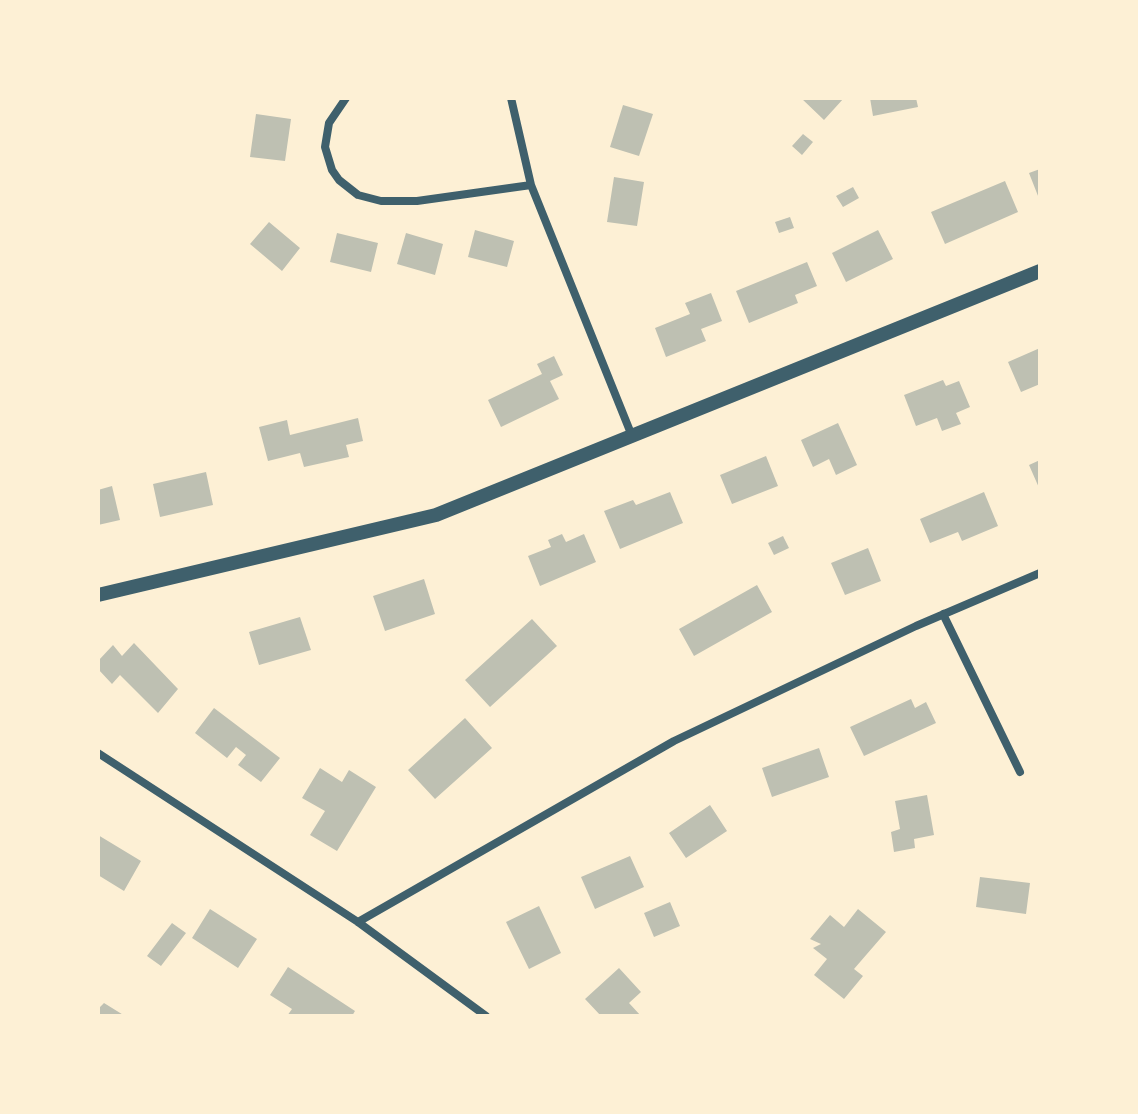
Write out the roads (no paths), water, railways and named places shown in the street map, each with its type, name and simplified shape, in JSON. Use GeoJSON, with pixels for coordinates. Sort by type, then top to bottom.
{"type":"FeatureCollection","features":[{"type":"Feature","properties":{"kind":"street"},"geometry":{"type":"LineString","coordinates":[[346,98],[329,123],[325,147],[327,159],[339,180],[358,195],[381,201],[417,201],[531,185]]}},
{"type":"Feature","properties":{"kind":"street"},"geometry":{"type":"LineString","coordinates":[[511,98],[531,185],[632,436]]}},
{"type":"Feature","properties":{"kind":"street"},"geometry":{"type":"LineString","coordinates":[[98,595],[436,515],[1040,271]]}},
{"type":"Feature","properties":{"kind":"street"},"geometry":{"type":"LineString","coordinates":[[358,922],[674,741],[943,614],[1040,573]]}},
{"type":"Feature","properties":{"kind":"street"},"geometry":{"type":"LineString","coordinates":[[943,614],[1020,772]]}},
{"type":"Feature","properties":{"kind":"street"},"geometry":{"type":"LineString","coordinates":[[98,753],[358,922],[486,1016]]}}]}
